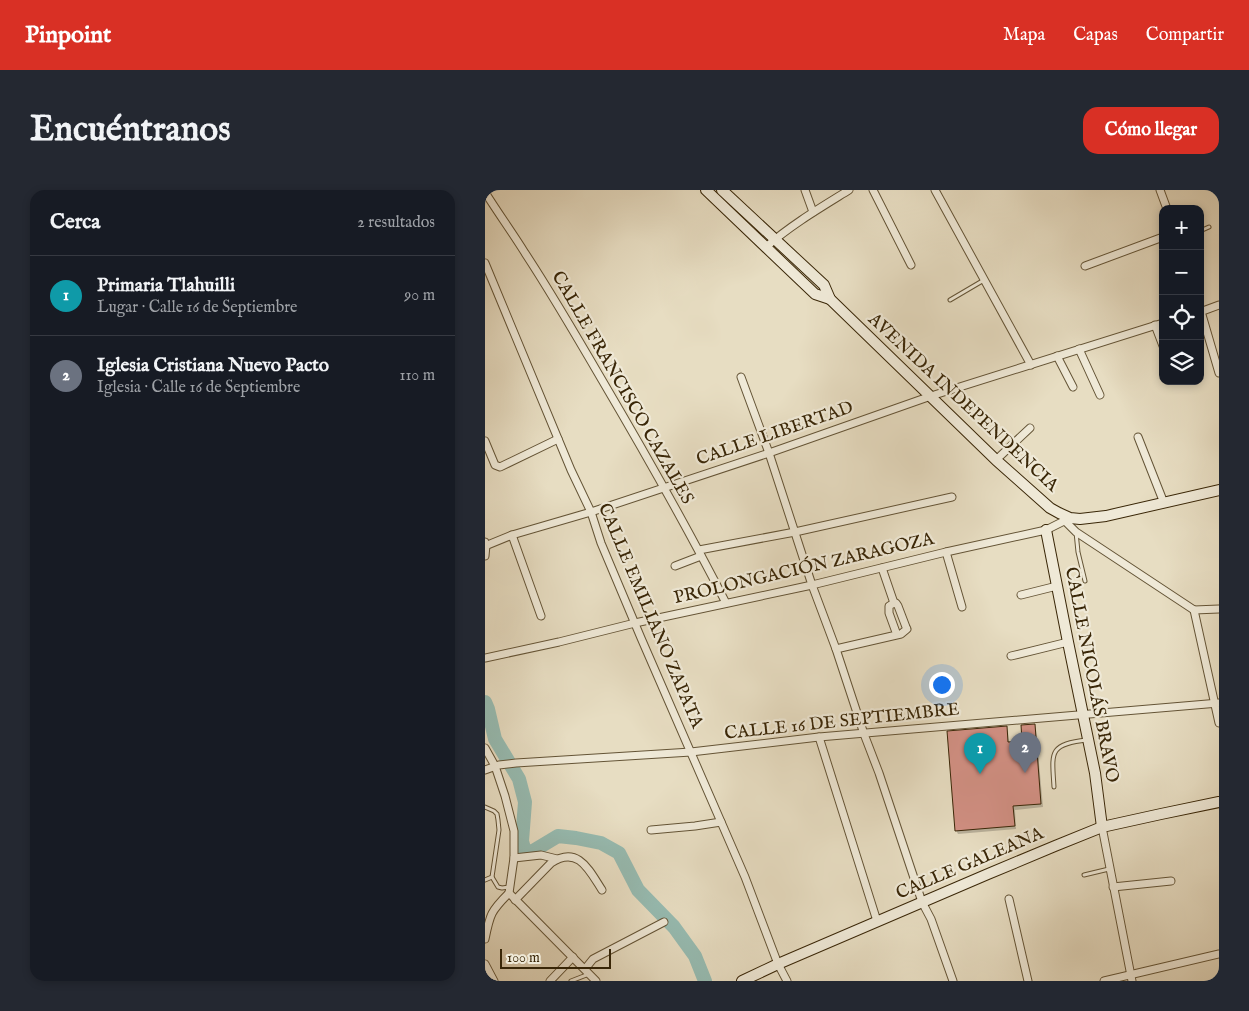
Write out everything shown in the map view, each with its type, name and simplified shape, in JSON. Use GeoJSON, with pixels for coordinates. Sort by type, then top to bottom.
{"type":"FeatureCollection","features":[{"type":"Feature","properties":{"kind":"main road","name":"AVENIDA INDEPENDENCIA"},"geometry":{"type":"LineString","coordinates":[[706,190],[723,195],[775,239],[824,285],[830,299],[996,460],[1050,508],[1072,520]]}},
{"type":"Feature","properties":{"kind":"main road","name":"AVENIDA INDEPENDENCIA"},"geometry":{"type":"LineString","coordinates":[[723,195],[766,248],[815,294],[830,299]]}},
{"type":"Feature","properties":{"kind":"main road"},"geometry":{"type":"LineString","coordinates":[[1072,520],[1113,514],[1219,490]]}},
{"type":"Feature","properties":{"kind":"main road","name":"CALLE NICOLÁS BRAVO"},"geometry":{"type":"LineString","coordinates":[[1046,530],[1095,773],[1102,827]]}},
{"type":"Feature","properties":{"kind":"main road","name":"CALLE GALEANA"},"geometry":{"type":"LineString","coordinates":[[742,981],[877,921],[1102,827],[1219,802]]}},
{"type":"Feature","properties":{"kind":"street"},"geometry":{"type":"LineString","coordinates":[[805,190],[813,212]]}},
{"type":"Feature","properties":{"kind":"street"},"geometry":{"type":"LineString","coordinates":[[766,248],[775,239],[813,212],[849,190]]}},
{"type":"Feature","properties":{"kind":"street"},"geometry":{"type":"LineString","coordinates":[[873,190],[911,265]]}},
{"type":"Feature","properties":{"kind":"street"},"geometry":{"type":"LineString","coordinates":[[935,190],[1031,365]]}},
{"type":"Feature","properties":{"kind":"street"},"geometry":{"type":"LineString","coordinates":[[1160,190],[1166,205]]}},
{"type":"Feature","properties":{"kind":"street","name":"CALLE FRANCISCO CAZALES"},"geometry":{"type":"LineString","coordinates":[[485,192],[565,316],[665,488],[726,603]]}},
{"type":"Feature","properties":{"kind":"street"},"geometry":{"type":"LineString","coordinates":[[1085,266],[1159,238]]}},
{"type":"Feature","properties":{"kind":"street","name":"CALLE EMILIANO ZAPATA"},"geometry":{"type":"LineString","coordinates":[[485,263],[488,275],[571,470],[591,512],[601,543],[745,877],[778,964],[787,981]]}},
{"type":"Feature","properties":{"kind":"street"},"geometry":{"type":"LineString","coordinates":[[1204,309],[1219,306]]}},
{"type":"Feature","properties":{"kind":"street"},"geometry":{"type":"LineString","coordinates":[[1204,320],[1219,373]]}},
{"type":"Feature","properties":{"kind":"street","name":"CALLE LIBERTAD"},"geometry":{"type":"LineString","coordinates":[[485,544],[665,488],[931,396],[1079,348],[1159,324]]}},
{"type":"Feature","properties":{"kind":"street"},"geometry":{"type":"LineString","coordinates":[[1155,326],[1161,340]]}},
{"type":"Feature","properties":{"kind":"street"},"geometry":{"type":"LineString","coordinates":[[1079,348],[1100,395]]}},
{"type":"Feature","properties":{"kind":"street"},"geometry":{"type":"LineString","coordinates":[[1057,356],[1073,387]]}},
{"type":"Feature","properties":{"kind":"street"},"geometry":{"type":"LineString","coordinates":[[741,377],[769,453],[812,585],[836,649],[922,902],[931,919],[953,981]]}},
{"type":"Feature","properties":{"kind":"street"},"geometry":{"type":"LineString","coordinates":[[996,460],[1030,428]]}},
{"type":"Feature","properties":{"kind":"street"},"geometry":{"type":"LineString","coordinates":[[1138,436],[1164,503]]}},
{"type":"Feature","properties":{"kind":"street"},"geometry":{"type":"LineString","coordinates":[[485,441],[495,465],[500,467],[558,439]]}},
{"type":"Feature","properties":{"kind":"street"},"geometry":{"type":"LineString","coordinates":[[675,566],[700,553],[952,497]]}},
{"type":"Feature","properties":{"kind":"street","name":"PROLONGACIÓN ZARAGOZA"},"geometry":{"type":"LineString","coordinates":[[485,658],[812,585],[1046,530],[1072,520]]}},
{"type":"Feature","properties":{"kind":"street","name":"AVENIDA INDEPENDENCIA"},"geometry":{"type":"LineString","coordinates":[[1072,520],[1076,532],[1194,610]]}},
{"type":"Feature","properties":{"kind":"street"},"geometry":{"type":"LineString","coordinates":[[512,535],[541,616]]}},
{"type":"Feature","properties":{"kind":"street"},"geometry":{"type":"LineString","coordinates":[[485,544],[485,556]]}},
{"type":"Feature","properties":{"kind":"street"},"geometry":{"type":"LineString","coordinates":[[946,552],[962,607]]}},
{"type":"Feature","properties":{"kind":"street"},"geometry":{"type":"LineString","coordinates":[[882,568],[892,604]]}},
{"type":"Feature","properties":{"kind":"street"},"geometry":{"type":"LineString","coordinates":[[1021,595],[1057,586]]}},
{"type":"Feature","properties":{"kind":"street"},"geometry":{"type":"LineString","coordinates":[[836,649],[899,634],[905,631],[906,627],[897,603],[892,604],[888,609],[899,634]]}},
{"type":"Feature","properties":{"kind":"street"},"geometry":{"type":"LineString","coordinates":[[1219,609],[1194,610],[1217,703],[1219,723]]}},
{"type":"Feature","properties":{"kind":"street"},"geometry":{"type":"LineString","coordinates":[[1011,656],[1068,642]]}},
{"type":"Feature","properties":{"kind":"street","name":"CALLE 16 DE SEPTIEMBRE"},"geometry":{"type":"LineString","coordinates":[[485,770],[516,763],[691,752],[819,737],[1217,703]]}},
{"type":"Feature","properties":{"kind":"street"},"geometry":{"type":"LineString","coordinates":[[819,737],[877,921]]}},
{"type":"Feature","properties":{"kind":"street"},"geometry":{"type":"LineString","coordinates":[[485,748],[497,766],[514,831],[514,858],[509,890],[492,910],[485,939]]}},
{"type":"Feature","properties":{"kind":"street"},"geometry":{"type":"LineString","coordinates":[[651,830],[721,822]]}},
{"type":"Feature","properties":{"kind":"street"},"geometry":{"type":"LineString","coordinates":[[1102,827],[1132,978]]}},
{"type":"Feature","properties":{"kind":"street"},"geometry":{"type":"LineString","coordinates":[[514,858],[541,855],[557,859]]}},
{"type":"Feature","properties":{"kind":"street"},"geometry":{"type":"LineString","coordinates":[[515,900],[551,863],[564,857],[572,857],[585,864],[602,890]]}},
{"type":"Feature","properties":{"kind":"street"},"geometry":{"type":"LineString","coordinates":[[1113,887],[1171,882]]}},
{"type":"Feature","properties":{"kind":"street"},"geometry":{"type":"LineString","coordinates":[[509,890],[515,900],[596,981]]}},
{"type":"Feature","properties":{"kind":"street"},"geometry":{"type":"LineString","coordinates":[[1009,899],[1027,981]]}},
{"type":"Feature","properties":{"kind":"street"},"geometry":{"type":"LineString","coordinates":[[587,971],[593,959],[664,922]]}},
{"type":"Feature","properties":{"kind":"street"},"geometry":{"type":"LineString","coordinates":[[1104,981],[1132,978],[1219,954]]}},
{"type":"Feature","properties":{"kind":"street"},"geometry":{"type":"LineString","coordinates":[[550,981],[573,957]]}},
{"type":"Feature","properties":{"kind":"street"},"geometry":{"type":"LineString","coordinates":[[485,964],[494,981]]}},
{"type":"Feature","properties":{"kind":"lane"},"geometry":{"type":"LineString","coordinates":[[1204,230],[1209,228]]}},
{"type":"Feature","properties":{"kind":"lane"},"geometry":{"type":"LineString","coordinates":[[951,300],[985,280]]}},
{"type":"Feature","properties":{"kind":"lane"},"geometry":{"type":"LineString","coordinates":[[1076,532],[1078,552],[1085,581]]}},
{"type":"Feature","properties":{"kind":"lane"},"geometry":{"type":"LineString","coordinates":[[1054,787],[1053,763],[1055,752],[1071,741],[1087,740]]}},
{"type":"Feature","properties":{"kind":"lane"},"geometry":{"type":"LineString","coordinates":[[485,807],[497,814],[499,824],[492,877],[498,887],[509,890]]}},
{"type":"Feature","properties":{"kind":"lane"},"geometry":{"type":"LineString","coordinates":[[1084,875],[1110,869]]}},
{"type":"Feature","properties":{"kind":"lane"},"geometry":{"type":"LineString","coordinates":[[485,880],[492,877]]}},
{"type":"Feature","properties":{"kind":"lane"},"geometry":{"type":"LineString","coordinates":[[571,981],[582,979],[587,971]]}},
{"type":"Feature","properties":{"kind":"building"},"geometry":{"type":"Polygon","coordinates":[[[1035,724],[1041,804],[1013,806],[1015,826],[955,831],[947,731],[1007,726],[1008,742],[1022,741],[1021,725],[1035,724]]]}},
{"type":"Feature","properties":{"kind":"waterway"},"geometry":{"type":"LineString","coordinates":[[485,702],[495,739],[519,779],[525,802],[522,841],[525,852],[533,851],[558,836],[601,843],[619,853],[638,890],[674,927],[695,956],[705,981]]}},
{"type":"Feature","properties":{"kind":"place","name":"Iglesia Cristiana Nuevo Pacto"},"geometry":{"type":"Point","coordinates":[1025,773]}},
{"type":"Feature","properties":{"kind":"place","name":"Primaria Tlahuilli"},"geometry":{"type":"Point","coordinates":[980,774]}}]}
